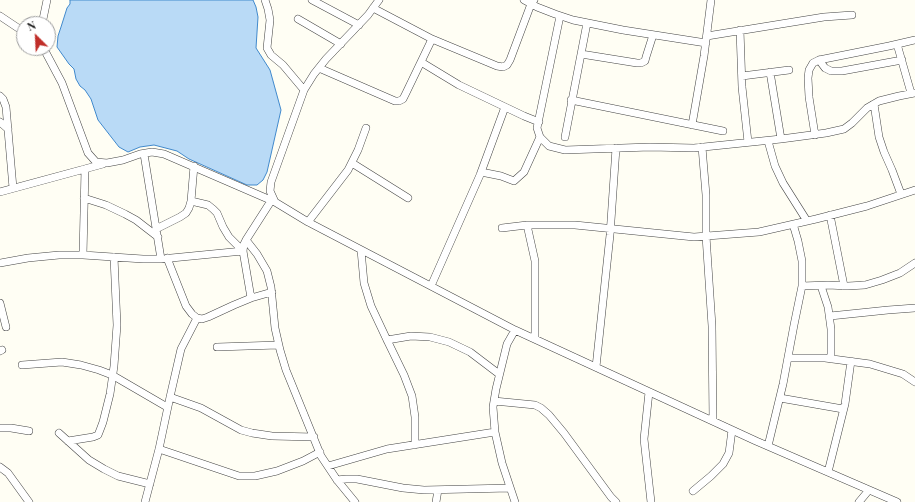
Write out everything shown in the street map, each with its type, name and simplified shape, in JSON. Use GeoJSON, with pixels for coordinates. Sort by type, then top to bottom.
{"type":"FeatureCollection","features":[{"type":"Feature","properties":{"kind":"street"},"geometry":{"type":"LineString","coordinates":[[44,16],[47,0]]}},
{"type":"Feature","properties":{"kind":"street"},"geometry":{"type":"LineString","coordinates":[[265,0],[270,20],[267,48],[271,55],[283,65],[304,90]]}},
{"type":"Feature","properties":{"kind":"street"},"geometry":{"type":"LineString","coordinates":[[312,0],[359,25]]}},
{"type":"Feature","properties":{"kind":"street"},"geometry":{"type":"LineString","coordinates":[[273,202],[270,191],[271,182],[304,90],[319,68],[359,25],[379,0]]}},
{"type":"Feature","properties":{"kind":"street"},"geometry":{"type":"LineString","coordinates":[[524,0],[533,2],[560,16],[587,24],[653,35],[706,40],[740,30],[824,17],[852,15]]}},
{"type":"Feature","properties":{"kind":"street"},"geometry":{"type":"LineString","coordinates":[[692,124],[711,0]]}},
{"type":"Feature","properties":{"kind":"street"},"geometry":{"type":"LineString","coordinates":[[373,8],[432,39],[497,66],[503,67],[507,65],[510,60],[533,2]]}},
{"type":"Feature","properties":{"kind":"street"},"geometry":{"type":"LineString","coordinates":[[0,16],[16,27]]}},
{"type":"Feature","properties":{"kind":"street"},"geometry":{"type":"LineString","coordinates":[[560,16],[537,128],[540,138],[549,146],[565,150],[702,147],[815,135],[844,129],[867,108],[874,104],[880,101],[913,93],[897,44]]}},
{"type":"Feature","properties":{"kind":"street"},"geometry":{"type":"LineString","coordinates":[[298,19],[341,44]]}},
{"type":"Feature","properties":{"kind":"street"},"geometry":{"type":"LineString","coordinates":[[565,137],[587,24]]}},
{"type":"Feature","properties":{"kind":"street"},"geometry":{"type":"LineString","coordinates":[[740,30],[742,86],[748,142]]}},
{"type":"Feature","properties":{"kind":"street"},"geometry":{"type":"LineString","coordinates":[[581,54],[641,63],[645,61],[653,35]]}},
{"type":"Feature","properties":{"kind":"street"},"geometry":{"type":"LineString","coordinates":[[319,68],[395,101],[399,101],[406,93],[432,39]]}},
{"type":"Feature","properties":{"kind":"street"},"geometry":{"type":"LineString","coordinates":[[815,135],[809,97],[808,78],[809,70],[813,63],[819,60],[915,40]]}},
{"type":"Feature","properties":{"kind":"street"},"geometry":{"type":"LineString","coordinates":[[48,56],[62,83],[88,152],[96,162],[107,163]]}},
{"type":"Feature","properties":{"kind":"street"},"geometry":{"type":"LineString","coordinates":[[819,60],[825,68],[831,71],[842,71],[902,60]]}},
{"type":"Feature","properties":{"kind":"street"},"geometry":{"type":"LineString","coordinates":[[421,62],[459,85],[539,122]]}},
{"type":"Feature","properties":{"kind":"street"},"geometry":{"type":"LineString","coordinates":[[742,76],[789,70]]}},
{"type":"Feature","properties":{"kind":"street"},"geometry":{"type":"LineString","coordinates":[[770,72],[781,139]]}},
{"type":"Feature","properties":{"kind":"street"},"geometry":{"type":"LineString","coordinates":[[0,96],[6,107],[13,188]]}},
{"type":"Feature","properties":{"kind":"street"},"geometry":{"type":"LineString","coordinates":[[571,100],[723,130]]}},
{"type":"Feature","properties":{"kind":"street"},"geometry":{"type":"LineString","coordinates":[[874,104],[879,137],[901,194]]}},
{"type":"Feature","properties":{"kind":"street"},"geometry":{"type":"LineString","coordinates":[[431,286],[481,172],[505,107]]}},
{"type":"Feature","properties":{"kind":"street"},"geometry":{"type":"LineString","coordinates":[[0,122],[8,129]]}},
{"type":"Feature","properties":{"kind":"street"},"geometry":{"type":"LineString","coordinates":[[308,222],[348,170],[358,150],[366,128]]}},
{"type":"Feature","properties":{"kind":"street"},"geometry":{"type":"LineString","coordinates":[[481,172],[502,176],[514,181],[524,172],[540,138]]}},
{"type":"Feature","properties":{"kind":"street"},"geometry":{"type":"LineString","coordinates":[[768,140],[775,166],[783,183],[807,221]]}},
{"type":"Feature","properties":{"kind":"street"},"geometry":{"type":"LineString","coordinates":[[702,147],[706,195],[706,236],[712,326],[713,421]]}},
{"type":"Feature","properties":{"kind":"street"},"geometry":{"type":"LineString","coordinates":[[596,367],[610,229],[616,148]]}},
{"type":"Feature","properties":{"kind":"street"},"geometry":{"type":"LineString","coordinates":[[0,192],[152,152],[164,154],[273,202],[308,222],[515,330],[732,430],[897,502]]}},
{"type":"Feature","properties":{"kind":"street"},"geometry":{"type":"LineString","coordinates":[[144,154],[156,229],[164,258],[186,306],[192,314],[197,318],[202,319],[251,298],[272,292]]}},
{"type":"Feature","properties":{"kind":"street"},"geometry":{"type":"LineString","coordinates":[[352,163],[408,198]]}},
{"type":"Feature","properties":{"kind":"street"},"geometry":{"type":"LineString","coordinates":[[156,229],[186,213],[191,201],[194,166]]}},
{"type":"Feature","properties":{"kind":"street"},"geometry":{"type":"LineString","coordinates":[[83,255],[85,169]]}},
{"type":"Feature","properties":{"kind":"street"},"geometry":{"type":"LineString","coordinates":[[502,228],[527,225],[575,225],[694,236],[759,232],[867,206],[915,190]]}},
{"type":"Feature","properties":{"kind":"street"},"geometry":{"type":"LineString","coordinates":[[84,198],[106,204],[125,214],[136,220],[158,237]]}},
{"type":"Feature","properties":{"kind":"street"},"geometry":{"type":"LineString","coordinates":[[191,201],[208,205],[213,208],[232,241],[243,251]]}},
{"type":"Feature","properties":{"kind":"street"},"geometry":{"type":"LineString","coordinates":[[251,298],[243,251],[244,244],[273,202]]}},
{"type":"Feature","properties":{"kind":"street"},"geometry":{"type":"LineString","coordinates":[[830,215],[844,286]]}},
{"type":"Feature","properties":{"kind":"street"},"geometry":{"type":"LineString","coordinates":[[768,446],[780,398],[802,286],[802,262],[793,224]]}},
{"type":"Feature","properties":{"kind":"street"},"geometry":{"type":"LineString","coordinates":[[527,225],[535,261],[535,339]]}},
{"type":"Feature","properties":{"kind":"street"},"geometry":{"type":"LineString","coordinates":[[246,240],[259,258],[270,278],[278,345],[286,370],[314,438],[328,466],[354,502]]}},
{"type":"Feature","properties":{"kind":"street"},"geometry":{"type":"LineString","coordinates":[[361,250],[364,283],[371,306],[404,375],[412,396],[415,417],[415,445]]}},
{"type":"Feature","properties":{"kind":"street"},"geometry":{"type":"LineString","coordinates":[[0,263],[59,255],[143,259],[243,251]]}},
{"type":"Feature","properties":{"kind":"street"},"geometry":{"type":"LineString","coordinates":[[68,441],[98,435],[110,394],[117,325],[114,257]]}},
{"type":"Feature","properties":{"kind":"street"},"geometry":{"type":"LineString","coordinates":[[802,286],[864,285],[900,273],[915,263]]}},
{"type":"Feature","properties":{"kind":"street"},"geometry":{"type":"LineString","coordinates":[[821,286],[830,316],[831,359]]}},
{"type":"Feature","properties":{"kind":"street"},"geometry":{"type":"LineString","coordinates":[[0,303],[6,327]]}},
{"type":"Feature","properties":{"kind":"street"},"geometry":{"type":"LineString","coordinates":[[830,316],[915,308]]}},
{"type":"Feature","properties":{"kind":"street"},"geometry":{"type":"LineString","coordinates":[[146,502],[181,349],[197,318]]}},
{"type":"Feature","properties":{"kind":"street"},"geometry":{"type":"LineString","coordinates":[[515,330],[507,344],[499,374],[493,407],[494,432],[502,463],[515,502]]}},
{"type":"Feature","properties":{"kind":"street"},"geometry":{"type":"LineString","coordinates":[[387,340],[411,336],[430,337],[449,342],[470,352],[499,374]]}},
{"type":"Feature","properties":{"kind":"street"},"geometry":{"type":"LineString","coordinates":[[217,347],[278,345]]}},
{"type":"Feature","properties":{"kind":"street"},"geometry":{"type":"LineString","coordinates":[[788,358],[831,359],[870,364],[903,374],[915,382]]}},
{"type":"Feature","properties":{"kind":"street"},"geometry":{"type":"LineString","coordinates":[[828,472],[843,409],[851,361]]}},
{"type":"Feature","properties":{"kind":"street"},"geometry":{"type":"LineString","coordinates":[[22,365],[62,362],[98,370],[112,375],[167,408]]}},
{"type":"Feature","properties":{"kind":"street"},"geometry":{"type":"LineString","coordinates":[[649,392],[644,439],[652,502]]}},
{"type":"Feature","properties":{"kind":"street"},"geometry":{"type":"LineString","coordinates":[[170,397],[201,408],[241,430],[272,436],[314,438]]}},
{"type":"Feature","properties":{"kind":"street"},"geometry":{"type":"LineString","coordinates":[[780,398],[843,409]]}},
{"type":"Feature","properties":{"kind":"street"},"geometry":{"type":"LineString","coordinates":[[494,401],[535,405],[541,408],[564,433],[616,502]]}},
{"type":"Feature","properties":{"kind":"street"},"geometry":{"type":"LineString","coordinates":[[0,428],[29,431]]}},
{"type":"Feature","properties":{"kind":"street"},"geometry":{"type":"LineString","coordinates":[[693,491],[723,464],[729,453],[732,430]]}},
{"type":"Feature","properties":{"kind":"street"},"geometry":{"type":"LineString","coordinates":[[328,466],[386,449],[494,432]]}},
{"type":"Feature","properties":{"kind":"street"},"geometry":{"type":"LineString","coordinates":[[59,433],[89,460],[104,469],[118,476],[150,484]]}},
{"type":"Feature","properties":{"kind":"street"},"geometry":{"type":"LineString","coordinates":[[159,449],[239,476],[255,476],[277,471],[303,461],[320,452]]}},
{"type":"Feature","properties":{"kind":"street"},"geometry":{"type":"LineString","coordinates":[[0,467],[8,473],[29,502]]}},
{"type":"Feature","properties":{"kind":"street"},"geometry":{"type":"LineString","coordinates":[[337,480],[357,479],[403,488],[424,490],[510,488]]}},
{"type":"Feature","properties":{"kind":"street"},"geometry":{"type":"LineString","coordinates":[[436,502],[438,490]]}},
{"type":"Feature","properties":{"kind":"street"},"geometry":{"type":"LineString","coordinates":[[860,502],[869,490]]}},
{"type":"Feature","properties":{"kind":"water"},"geometry":{"type":"Polygon","coordinates":[[[70,0],[253,0],[258,17],[256,48],[270,70],[281,110],[267,172],[263,180],[257,185],[247,185],[189,159],[177,151],[154,145],[140,147],[128,152],[119,147],[98,120],[91,99],[76,79],[74,69],[57,47],[58,36],[67,8],[70,4],[70,0]]]}}]}
